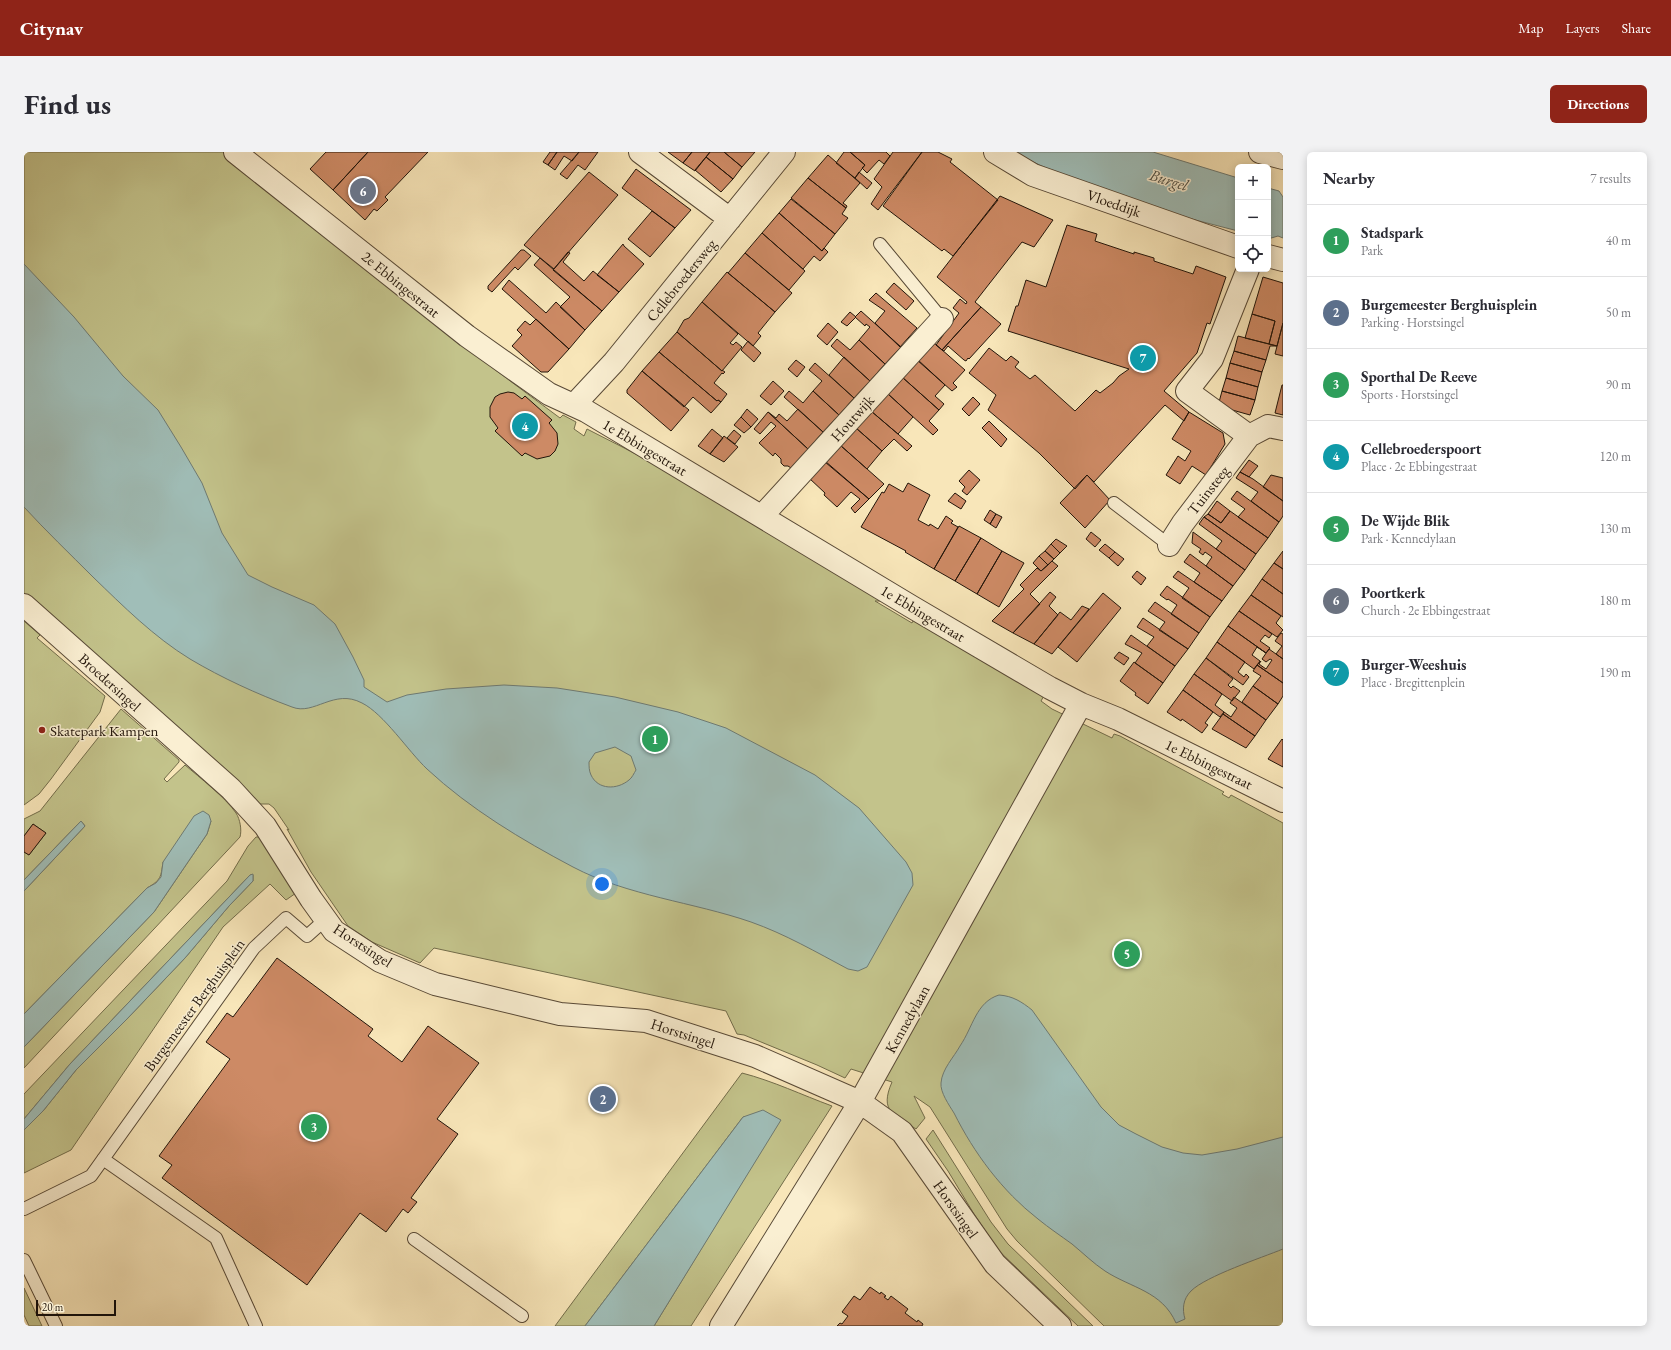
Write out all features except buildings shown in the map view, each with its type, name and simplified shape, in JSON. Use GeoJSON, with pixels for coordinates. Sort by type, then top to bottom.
{"type":"FeatureCollection","features":[{"type":"Feature","properties":{"kind":"street","name":"2e Ebbingestraat"},"geometry":{"type":"LineString","coordinates":[[235,152],[467,336],[549,394],[574,405]]}},
{"type":"Feature","properties":{"kind":"street"},"geometry":{"type":"LineString","coordinates":[[640,152],[730,219]]}},
{"type":"Feature","properties":{"kind":"street","name":"Cellebroedersweg"},"geometry":{"type":"LineString","coordinates":[[574,405],[614,362],[784,152]]}},
{"type":"Feature","properties":{"kind":"street","name":"Vloeddijk"},"geometry":{"type":"LineString","coordinates":[[994,152],[1033,175],[1235,246]]}},
{"type":"Feature","properties":{"kind":"street"},"geometry":{"type":"LineString","coordinates":[[1260,152],[1283,158]]}},
{"type":"Feature","properties":{"kind":"street"},"geometry":{"type":"LineString","coordinates":[[1271,257],[1283,260]]}},
{"type":"Feature","properties":{"kind":"street"},"geometry":{"type":"LineString","coordinates":[[1247,272],[1212,359],[1187,392],[1249,436],[1268,426],[1283,428]]}},
{"type":"Feature","properties":{"kind":"street","name":"Houtwijk"},"geometry":{"type":"LineString","coordinates":[[762,516],[942,319]]}},
{"type":"Feature","properties":{"kind":"street","name":"1e Ebbingestraat"},"geometry":{"type":"LineString","coordinates":[[574,405],[912,607],[1081,704],[1118,719],[1283,801]]}},
{"type":"Feature","properties":{"kind":"street","name":"Tuinsteeg"},"geometry":{"type":"LineString","coordinates":[[1169,545],[1183,522],[1249,436]]}},
{"type":"Feature","properties":{"kind":"street","name":"Broedersingel"},"geometry":{"type":"LineString","coordinates":[[24,605],[231,789],[264,826]]}},
{"type":"Feature","properties":{"kind":"street","name":"Kennedylaan"},"geometry":{"type":"LineString","coordinates":[[721,1326],[860,1102],[1012,831],[1081,704]]}},
{"type":"Feature","properties":{"kind":"street","name":"Horstsingel"},"geometry":{"type":"LineString","coordinates":[[264,826],[311,899],[334,931],[380,961],[435,984],[560,1014],[646,1021],[755,1056],[860,1102],[902,1132],[995,1264],[1060,1326]]}},
{"type":"Feature","properties":{"kind":"lane"},"geometry":{"type":"LineString","coordinates":[[880,244],[942,319]]}},
{"type":"Feature","properties":{"kind":"lane"},"geometry":{"type":"LineString","coordinates":[[1114,503],[1169,545]]}},
{"type":"Feature","properties":{"kind":"lane","name":"Burgemeester Berghuisplein"},"geometry":{"type":"LineString","coordinates":[[24,1209],[91,1176],[254,948],[286,918],[307,936],[326,919]]}},
{"type":"Feature","properties":{"kind":"lane"},"geometry":{"type":"LineString","coordinates":[[103,1159],[216,1238],[256,1326]]}},
{"type":"Feature","properties":{"kind":"lane"},"geometry":{"type":"LineString","coordinates":[[414,1240],[522,1316]]}},
{"type":"Feature","properties":{"kind":"lane"},"geometry":{"type":"LineString","coordinates":[[24,1260],[56,1326]]}},
{"type":"Feature","properties":{"kind":"green space"},"geometry":{"type":"Polygon","coordinates":[[[24,152],[224,152],[480,356],[494,369],[560,418],[563,415],[576,422],[574,429],[584,436],[587,429],[722,498],[905,601],[875,601],[912,623],[916,615],[1046,692],[1041,701],[1052,709],[1112,738],[1114,734],[1120,736],[1224,792],[1222,794],[1229,798],[1231,795],[1283,823],[1283,1326],[1104,1326],[1017,1241],[1007,1229],[930,1107],[914,1096],[925,1118],[916,1129],[891,1111],[887,1100],[892,1082],[851,1069],[845,1078],[744,1035],[737,1034],[726,1011],[434,948],[420,963],[372,942],[348,926],[311,872],[287,829],[289,830],[274,808],[269,804],[259,804],[24,596],[24,152]]]}},
{"type":"Feature","properties":{"kind":"green space"},"geometry":{"type":"Polygon","coordinates":[[[24,621],[40,635],[37,638],[105,696],[100,712],[51,779],[39,794],[24,805],[24,621]]]}},
{"type":"Feature","properties":{"kind":"green space"},"geometry":{"type":"Polygon","coordinates":[[[121,709],[179,760],[179,762],[164,779],[167,782],[185,765],[232,807],[240,821],[240,837],[24,1068],[24,1047],[154,912],[207,834],[211,821],[163,862],[160,878],[147,888],[24,1014],[24,891],[85,826],[81,821],[24,880],[24,852],[29,855],[46,833],[33,824],[24,836],[24,819],[40,811],[121,709]]]}},
{"type":"Feature","properties":{"kind":"green space"},"geometry":{"type":"Polygon","coordinates":[[[256,837],[262,837],[296,893],[286,900],[270,884],[223,927],[71,1150],[24,1173],[24,1130],[43,1111],[76,1070],[185,958],[229,906],[253,881],[253,875],[250,875],[70,1064],[24,1119],[24,1094],[227,881],[248,846],[256,837]]]}},
{"type":"Feature","properties":{"kind":"green space"},"geometry":{"type":"Polygon","coordinates":[[[742,1073],[776,1084],[832,1106],[691,1326],[654,1326],[780,1120],[743,1117],[585,1326],[555,1326],[742,1073]]]}},
{"type":"Feature","properties":{"kind":"green space"},"geometry":{"type":"Polygon","coordinates":[[[933,1130],[991,1222],[1008,1244],[1093,1326],[1078,1326],[999,1251],[926,1139],[933,1130]]]}},
{"type":"Feature","properties":{"kind":"green space"},"geometry":{"type":"Polygon","coordinates":[[[24,1288],[42,1326],[29,1326],[24,1315],[24,1288]]]}},
{"type":"Feature","properties":{"kind":"water","name":"Burgel"},"geometry":{"type":"Polygon","coordinates":[[[1012,152],[1153,152],[1235,177],[1235,230],[1176,215],[1061,175],[1012,152]]]}},
{"type":"Feature","properties":{"kind":"water"},"geometry":{"type":"Polygon","coordinates":[[[1271,189],[1279,191],[1283,197],[1283,238],[1278,236],[1271,238],[1271,189]]]}},
{"type":"Feature","properties":{"kind":"water"},"geometry":{"type":"Polygon","coordinates":[[[24,264],[74,317],[123,376],[158,410],[202,483],[222,533],[248,575],[314,605],[335,624],[364,680],[364,687],[387,702],[407,695],[446,689],[504,685],[557,688],[615,697],[678,712],[726,728],[815,775],[859,808],[906,862],[912,873],[913,885],[867,967],[858,971],[848,969],[788,938],[751,922],[638,892],[594,877],[516,835],[461,797],[427,769],[379,715],[362,703],[352,699],[342,699],[333,700],[308,708],[300,709],[292,707],[240,685],[190,659],[151,631],[127,610],[24,507],[24,264]],[[615,747],[595,753],[589,762],[589,770],[591,775],[598,784],[603,786],[619,786],[629,780],[636,770],[631,756],[615,747]]]}},
{"type":"Feature","properties":{"kind":"water"},"geometry":{"type":"Polygon","coordinates":[[[203,811],[209,815],[211,821],[207,834],[154,912],[24,1047],[24,1014],[147,888],[156,883],[161,877],[163,862],[194,816],[203,811]]]}},
{"type":"Feature","properties":{"kind":"water"},"geometry":{"type":"Polygon","coordinates":[[[81,821],[85,826],[24,891],[24,880],[81,821]]]}},
{"type":"Feature","properties":{"kind":"water"},"geometry":{"type":"Polygon","coordinates":[[[253,874],[253,881],[229,906],[185,958],[76,1070],[43,1111],[24,1130],[24,1119],[70,1064],[250,875],[253,874]]]}},
{"type":"Feature","properties":{"kind":"water"},"geometry":{"type":"Polygon","coordinates":[[[999,995],[1017,1000],[1032,1010],[1101,1107],[1119,1125],[1162,1147],[1183,1153],[1202,1155],[1237,1149],[1283,1137],[1283,1249],[1221,1273],[1198,1285],[1188,1294],[1185,1301],[1183,1308],[1185,1319],[1176,1323],[1170,1312],[1154,1297],[1105,1271],[1025,1208],[1001,1184],[980,1157],[947,1102],[941,1087],[942,1078],[946,1068],[980,1009],[991,998],[999,995]]]}},
{"type":"Feature","properties":{"kind":"water"},"geometry":{"type":"Polygon","coordinates":[[[763,1110],[781,1120],[654,1326],[585,1326],[743,1117],[763,1110]]]}},
{"type":"Feature","properties":{"kind":"place","name":"Poortkerk"},"geometry":{"type":"Point","coordinates":[363,191]}},
{"type":"Feature","properties":{"kind":"place","name":"Burger-Weeshuis"},"geometry":{"type":"Point","coordinates":[1143,358]}},
{"type":"Feature","properties":{"kind":"place","name":"Cellebroederspoort"},"geometry":{"type":"Point","coordinates":[525,426]}},
{"type":"Feature","properties":{"kind":"place","name":"Skatepark Kampen"},"geometry":{"type":"Point","coordinates":[42,730]}},
{"type":"Feature","properties":{"kind":"place","name":"Stadspark"},"geometry":{"type":"Point","coordinates":[655,739]}},
{"type":"Feature","properties":{"kind":"place","name":"De Wijde Blik"},"geometry":{"type":"Point","coordinates":[1127,954]}},
{"type":"Feature","properties":{"kind":"place","name":"Burgemeester Berghuisplein"},"geometry":{"type":"Point","coordinates":[603,1099]}},
{"type":"Feature","properties":{"kind":"place","name":"Sporthal De Reeve"},"geometry":{"type":"Point","coordinates":[314,1127]}}]}
